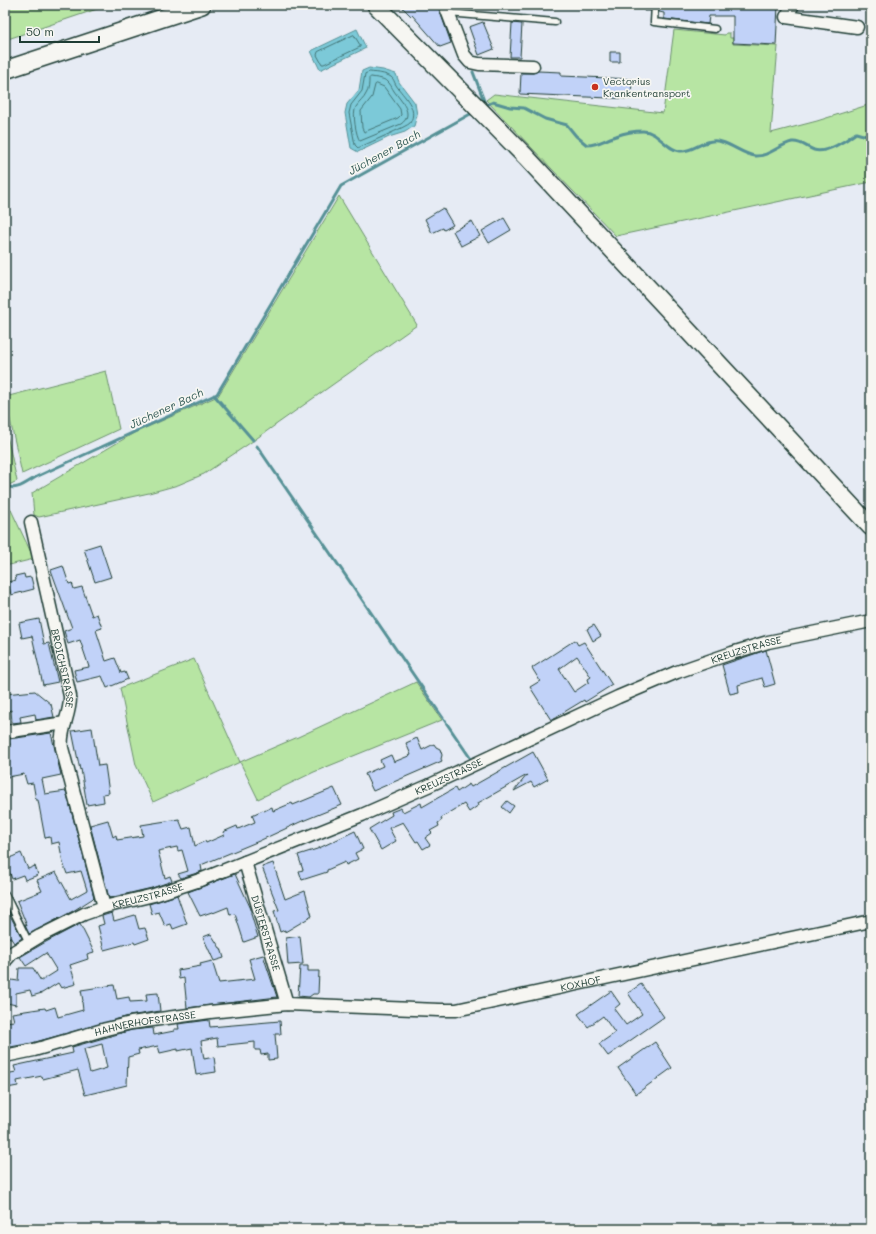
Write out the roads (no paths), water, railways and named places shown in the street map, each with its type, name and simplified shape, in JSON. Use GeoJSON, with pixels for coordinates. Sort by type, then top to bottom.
{"type":"FeatureCollection","features":[{"type":"Feature","properties":{"kind":"main road"},"geometry":{"type":"LineString","coordinates":[[5,70],[202,5]]}},
{"type":"Feature","properties":{"kind":"main road"},"geometry":{"type":"LineString","coordinates":[[376,5],[492,122],[871,527]]}},
{"type":"Feature","properties":{"kind":"street"},"geometry":{"type":"LineString","coordinates":[[793,5],[786,17],[857,27]]}},
{"type":"Feature","properties":{"kind":"street"},"geometry":{"type":"LineString","coordinates":[[449,11],[464,55],[470,62],[479,64],[533,66]]}},
{"type":"Feature","properties":{"kind":"street","name":"BROICHSTRASSE"},"geometry":{"type":"LineString","coordinates":[[31,522],[70,691],[70,709],[62,736],[62,748],[104,907]]}},
{"type":"Feature","properties":{"kind":"street","name":"KREUZSTRASSE"},"geometry":{"type":"LineString","coordinates":[[5,961],[12,953],[29,942],[84,914],[104,907],[169,890],[245,862],[394,801],[618,697],[677,672],[768,642],[871,621]]}},
{"type":"Feature","properties":{"kind":"street"},"geometry":{"type":"LineString","coordinates":[[5,732],[65,724]]}},
{"type":"Feature","properties":{"kind":"street","name":"DÜSTERSTRASSE"},"geometry":{"type":"LineString","coordinates":[[245,862],[287,1004]]}},
{"type":"Feature","properties":{"kind":"street","name":"KOXHOF"},"geometry":{"type":"LineString","coordinates":[[287,1004],[456,1010],[871,920]]}},
{"type":"Feature","properties":{"kind":"street","name":"HAHNERHOFSTRASSE"},"geometry":{"type":"LineString","coordinates":[[5,1056],[26,1053],[142,1020],[287,1004]]}},
{"type":"Feature","properties":{"kind":"lane"},"geometry":{"type":"LineString","coordinates":[[655,5],[654,22],[715,29]]}},
{"type":"Feature","properties":{"kind":"lane"},"geometry":{"type":"LineString","coordinates":[[449,11],[555,22]]}},
{"type":"Feature","properties":{"kind":"lane"},"geometry":{"type":"LineString","coordinates":[[5,894],[29,942]]}},
{"type":"Feature","properties":{"kind":"water"},"geometry":{"type":"Polygon","coordinates":[[[357,29],[366,48],[320,70],[311,51],[357,29]]]}},
{"type":"Feature","properties":{"kind":"water"},"geometry":{"type":"Polygon","coordinates":[[[369,68],[396,74],[399,82],[415,103],[417,115],[414,126],[405,132],[389,137],[358,152],[351,148],[345,113],[347,104],[359,90],[362,71],[369,68]]]}},
{"type":"Feature","properties":{"kind":"waterway"},"geometry":{"type":"LineString","coordinates":[[473,72],[486,106]]}},
{"type":"Feature","properties":{"kind":"waterway","name":"Jüchener Bach"},"geometry":{"type":"LineString","coordinates":[[484,106],[493,102],[510,107],[524,108],[545,119],[567,125],[576,136],[587,145],[598,143],[626,133],[643,131],[653,134],[675,150],[689,150],[708,142],[717,141],[728,144],[744,153],[760,156],[792,142],[801,143],[819,151],[842,143],[856,133],[863,135],[871,133]]}},
{"type":"Feature","properties":{"kind":"waterway","name":"Jüchener Bach"},"geometry":{"type":"LineString","coordinates":[[5,485],[13,488],[18,487],[38,476],[217,394],[341,186],[474,112]]}},
{"type":"Feature","properties":{"kind":"waterway"},"geometry":{"type":"LineString","coordinates":[[214,395],[253,440]]}},
{"type":"Feature","properties":{"kind":"waterway"},"geometry":{"type":"LineString","coordinates":[[257,446],[471,759]]}},
{"type":"Feature","properties":{"kind":"place","name":"Vectorius Krankentransport"},"geometry":{"type":"Point","coordinates":[595,87]}}]}
